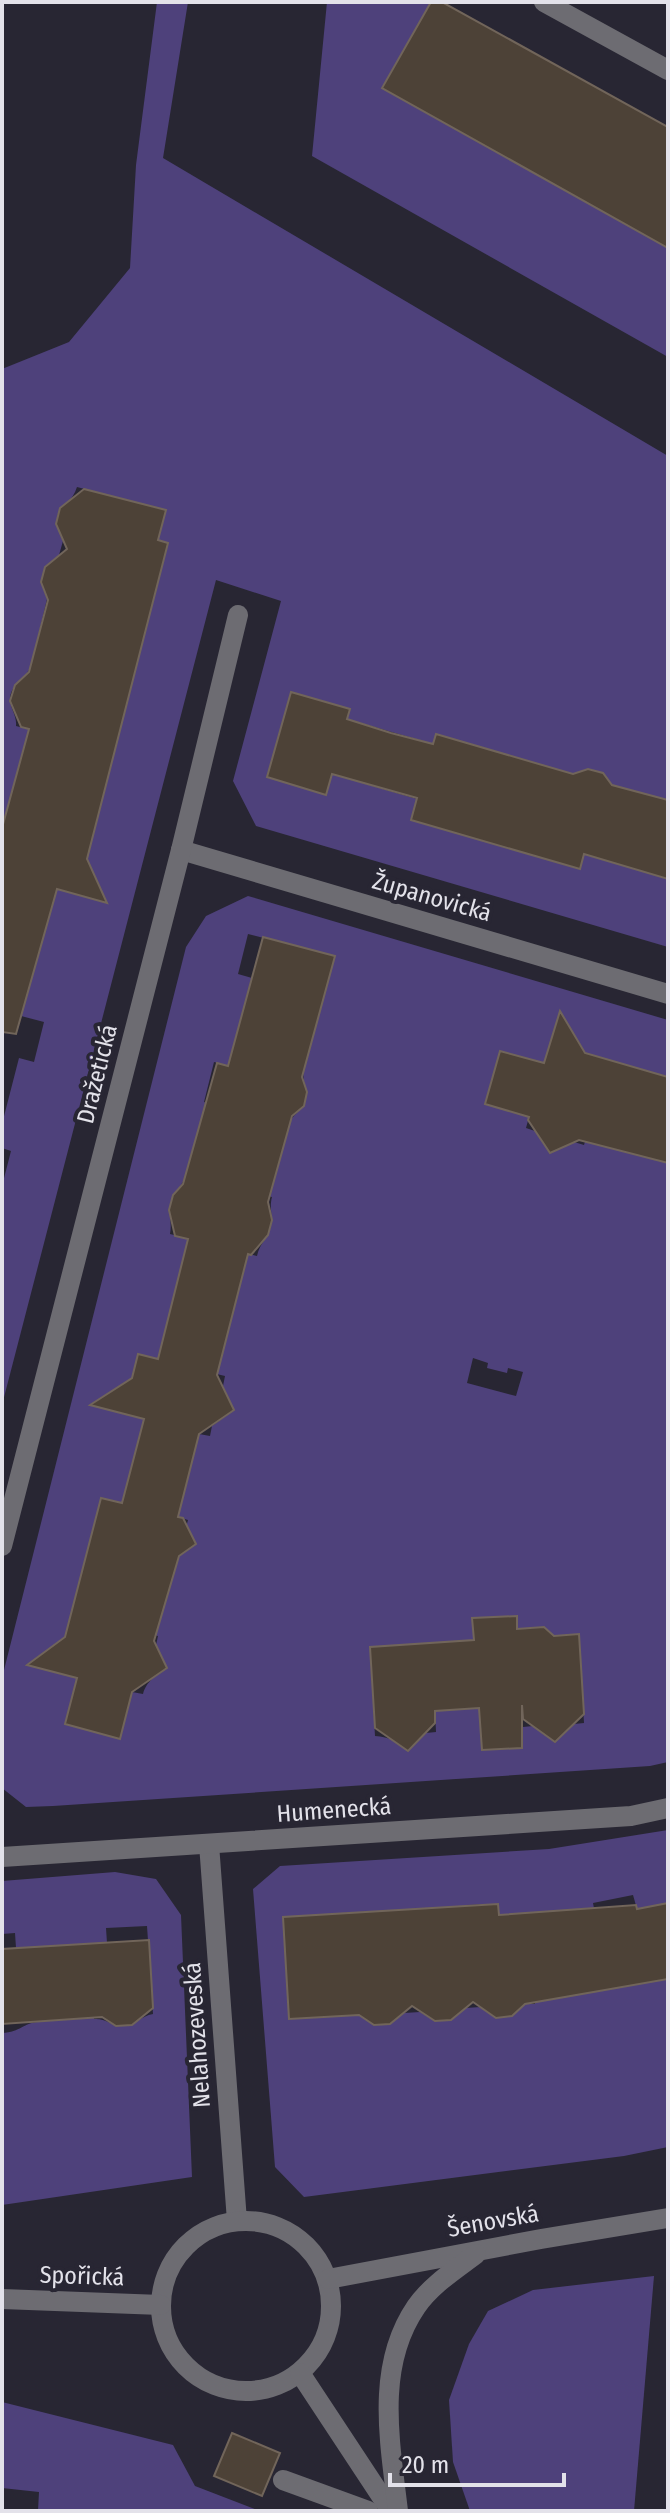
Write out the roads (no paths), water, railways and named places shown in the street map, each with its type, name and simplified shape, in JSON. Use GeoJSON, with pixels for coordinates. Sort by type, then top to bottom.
{"type":"FeatureCollection","features":[{"type":"Feature","properties":{"kind":"street"},"geometry":{"type":"LineString","coordinates":[[544,2],[668,70]]}},
{"type":"Feature","properties":{"kind":"street","name":"Dražetická"},"geometry":{"type":"LineString","coordinates":[[2,1546],[181,850],[238,615]]}},
{"type":"Feature","properties":{"kind":"street","name":"Županovická"},"geometry":{"type":"LineString","coordinates":[[181,850],[668,994]]}},
{"type":"Feature","properties":{"kind":"street","name":"Humenecká"},"geometry":{"type":"LineString","coordinates":[[2,1857],[631,1816],[668,1808]]}},
{"type":"Feature","properties":{"kind":"street","name":"Nelahozeveská"},"geometry":{"type":"LineString","coordinates":[[209,1844],[237,2221]]}},
{"type":"Feature","properties":{"kind":"street","name":"Šenovská"},"geometry":{"type":"LineString","coordinates":[[328,2279],[668,2218]]}},
{"type":"Feature","properties":{"kind":"street"},"geometry":{"type":"LineString","coordinates":[[237,2221],[264,2222],[289,2232],[313,2252],[328,2279],[332,2305],[329,2330],[318,2354],[300,2373],[281,2385],[240,2392],[217,2387],[181,2363],[166,2335],[161,2305],[166,2275],[187,2244],[208,2229],[237,2221]]}},
{"type":"Feature","properties":{"kind":"street"},"geometry":{"type":"LineString","coordinates":[[398,2511],[388,2397],[396,2343],[417,2306],[438,2283],[483,2249]]}},
{"type":"Feature","properties":{"kind":"street","name":"Spořická"},"geometry":{"type":"LineString","coordinates":[[2,2299],[161,2305]]}},
{"type":"Feature","properties":{"kind":"street"},"geometry":{"type":"LineString","coordinates":[[300,2373],[391,2511]]}},
{"type":"Feature","properties":{"kind":"street"},"geometry":{"type":"LineString","coordinates":[[283,2480],[368,2511]]}}]}
